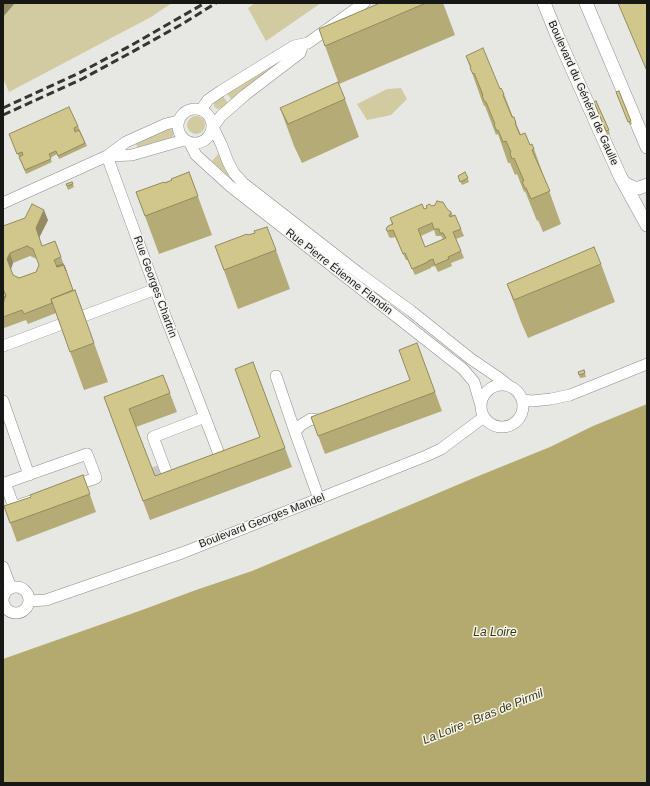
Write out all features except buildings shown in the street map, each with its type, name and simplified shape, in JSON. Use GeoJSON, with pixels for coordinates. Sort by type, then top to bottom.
{"type":"FeatureCollection","features":[{"type":"Feature","properties":{"kind":"main road","name":"Boulevard du Général de Gaulle"},"geometry":{"type":"LineString","coordinates":[[544,3],[578,84],[620,176],[647,225]]}},
{"type":"Feature","properties":{"kind":"main road"},"geometry":{"type":"LineString","coordinates":[[586,3],[643,126],[647,147]]}},
{"type":"Feature","properties":{"kind":"main road"},"geometry":{"type":"LineString","coordinates":[[624,183],[634,188],[647,185]]}},
{"type":"Feature","properties":{"kind":"street"},"geometry":{"type":"LineString","coordinates":[[201,110],[208,100],[221,91],[294,46],[308,43],[364,3]]}},
{"type":"Feature","properties":{"kind":"street"},"geometry":{"type":"LineString","coordinates":[[107,156],[132,155],[187,141],[200,143],[206,140],[221,116],[245,95],[300,53],[303,44]]}},
{"type":"Feature","properties":{"kind":"street"},"geometry":{"type":"LineString","coordinates":[[187,141],[178,131],[178,121],[187,111],[192,109],[201,110],[210,116],[213,127]]}},
{"type":"Feature","properties":{"kind":"street"},"geometry":{"type":"LineString","coordinates":[[3,203],[107,156],[126,142],[166,124],[178,121]]}},
{"type":"Feature","properties":{"kind":"street","name":"Rue Pierre Étienne Flandin"},"geometry":{"type":"LineString","coordinates":[[213,127],[228,162],[234,173],[243,183],[471,359],[508,385]]}},
{"type":"Feature","properties":{"kind":"street","name":"Rue Pierre Étienne Flandin"},"geometry":{"type":"LineString","coordinates":[[187,141],[196,155],[230,186],[463,369],[474,382],[481,406]]}},
{"type":"Feature","properties":{"kind":"street","name":"Rue Georges Chartrin"},"geometry":{"type":"LineString","coordinates":[[107,156],[166,318],[222,462]]}},
{"type":"Feature","properties":{"kind":"street"},"geometry":{"type":"LineString","coordinates":[[3,346],[156,289]]}},
{"type":"Feature","properties":{"kind":"street"},"geometry":{"type":"LineString","coordinates":[[523,400],[532,401],[551,399],[570,395],[647,364]]}},
{"type":"Feature","properties":{"kind":"street"},"geometry":{"type":"LineString","coordinates":[[276,376],[320,499]]}},
{"type":"Feature","properties":{"kind":"street"},"geometry":{"type":"LineString","coordinates":[[504,384],[514,388],[523,400],[524,408],[521,416],[513,424],[506,427],[497,426],[490,423],[484,417],[482,412],[482,398],[489,389],[496,385],[504,384]]}},
{"type":"Feature","properties":{"kind":"street"},"geometry":{"type":"LineString","coordinates":[[3,402],[29,475]]}},
{"type":"Feature","properties":{"kind":"street"},"geometry":{"type":"LineString","coordinates":[[182,478],[170,482],[153,437],[205,417]]}},
{"type":"Feature","properties":{"kind":"street","name":"Boulevard Georges Mandel"},"geometry":{"type":"LineString","coordinates":[[29,601],[46,600],[182,553],[320,499],[441,449],[484,417]]}},
{"type":"Feature","properties":{"kind":"street"},"geometry":{"type":"LineString","coordinates":[[296,432],[301,424],[311,420],[326,421],[334,418]]}},
{"type":"Feature","properties":{"kind":"street"},"geometry":{"type":"LineString","coordinates":[[87,454],[96,478],[14,507],[5,483],[29,475],[87,454]]}},
{"type":"Feature","properties":{"kind":"street"},"geometry":{"type":"LineString","coordinates":[[208,468],[235,458]]}},
{"type":"Feature","properties":{"kind":"street"},"geometry":{"type":"LineString","coordinates":[[3,567],[11,588]]}},
{"type":"Feature","properties":{"kind":"street"},"geometry":{"type":"LineString","coordinates":[[15,587],[24,590],[27,593],[29,601],[28,605],[22,612],[14,613],[5,609],[4,597],[8,590],[15,587]]}},
{"type":"Feature","properties":{"kind":"shaded area"},"geometry":{"type":"Polygon","coordinates":[[[3,3],[172,3],[151,17],[9,92],[3,78],[3,3]]]}},
{"type":"Feature","properties":{"kind":"shaded area"},"geometry":{"type":"Polygon","coordinates":[[[255,3],[321,3],[266,41],[248,8],[255,3]]]}},
{"type":"Feature","properties":{"kind":"shaded area"},"geometry":{"type":"Polygon","coordinates":[[[298,48],[250,84],[232,100],[226,93],[298,48]]]}},
{"type":"Feature","properties":{"kind":"shaded area"},"geometry":{"type":"Polygon","coordinates":[[[401,88],[407,99],[391,115],[367,120],[357,104],[387,89],[401,88]]]}},
{"type":"Feature","properties":{"kind":"shaded area"},"geometry":{"type":"Polygon","coordinates":[[[222,95],[228,103],[223,108],[217,109],[214,106],[215,100],[222,95]]]}},
{"type":"Feature","properties":{"kind":"shaded area"},"geometry":{"type":"Polygon","coordinates":[[[192,116],[200,116],[205,121],[203,132],[200,134],[192,134],[187,129],[187,121],[192,116]]]}},
{"type":"Feature","properties":{"kind":"shaded area"},"geometry":{"type":"Polygon","coordinates":[[[170,128],[173,131],[173,136],[171,138],[138,148],[135,142],[170,128]]]}},
{"type":"Feature","properties":{"kind":"shaded area"},"geometry":{"type":"Polygon","coordinates":[[[219,153],[230,173],[228,176],[212,161],[219,153]]]}},
{"type":"Feature","properties":{"kind":"water","name":"La Loire"},"geometry":{"type":"Polygon","coordinates":[[[647,404],[647,783],[3,783],[3,659],[252,571],[550,447],[593,426],[647,404]]]}},
{"type":"Feature","properties":{"kind":"tunnel"},"geometry":{"type":"LineString","coordinates":[[153,473],[165,468]]}},
{"type":"Feature","properties":{"kind":"railway"},"geometry":{"type":"LineString","coordinates":[[3,108],[79,73],[205,3]]}},
{"type":"Feature","properties":{"kind":"railway"},"geometry":{"type":"LineString","coordinates":[[3,115],[82,79],[184,23],[216,3]]}},
{"type":"Feature","properties":{"kind":"water label","name":"La Loire - Bras de Pirmil"},"geometry":{"type":"Point","coordinates":[483,717]}}]}
